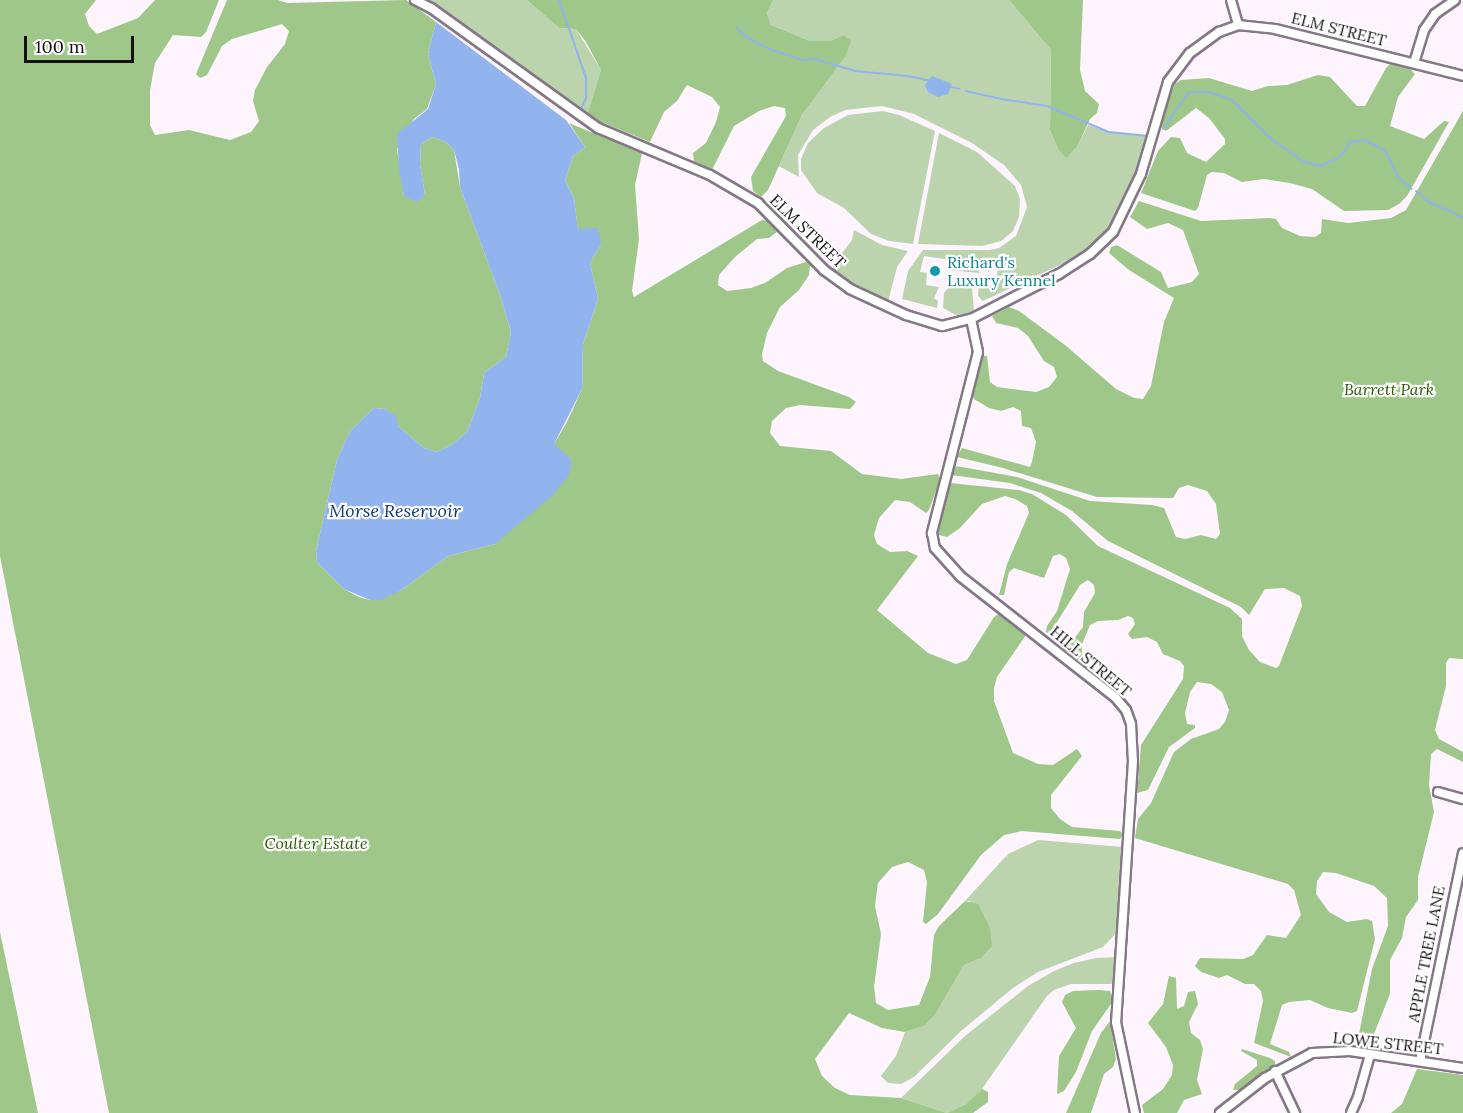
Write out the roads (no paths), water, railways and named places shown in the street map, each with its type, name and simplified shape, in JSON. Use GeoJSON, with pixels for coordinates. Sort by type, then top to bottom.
{"type":"FeatureCollection","features":[{"type":"Feature","properties":{"kind":"street","name":"ELM STREET"},"geometry":{"type":"LineString","coordinates":[[415,0],[431,8],[598,128],[710,175],[758,202],[824,270],[850,289],[892,310],[934,324],[949,326],[971,319],[1090,254],[1113,232],[1141,174],[1168,82],[1190,53],[1219,32],[1238,25],[1275,28],[1463,76]]}},
{"type":"Feature","properties":{"kind":"street"},"geometry":{"type":"LineString","coordinates":[[1231,0],[1238,25]]}},
{"type":"Feature","properties":{"kind":"street"},"geometry":{"type":"LineString","coordinates":[[1414,63],[1424,30],[1435,14],[1455,0]]}},
{"type":"Feature","properties":{"kind":"street","name":"HILL STREET"},"geometry":{"type":"LineString","coordinates":[[971,319],[978,352],[932,533],[935,548],[960,576],[1115,697],[1126,710],[1131,724],[1133,761],[1116,1022],[1135,1113]]}},
{"type":"Feature","properties":{"kind":"street"},"geometry":{"type":"LineString","coordinates":[[1438,792],[1463,799]]}},
{"type":"Feature","properties":{"kind":"street","name":"APPLE TREE LANE"},"geometry":{"type":"LineString","coordinates":[[1420,1061],[1463,853]]}},
{"type":"Feature","properties":{"kind":"street","name":"LOWE STREET"},"geometry":{"type":"LineString","coordinates":[[1220,1113],[1275,1071],[1312,1053],[1340,1051],[1463,1068]]}},
{"type":"Feature","properties":{"kind":"street"},"geometry":{"type":"LineString","coordinates":[[1351,1113],[1370,1055]]}},
{"type":"Feature","properties":{"kind":"street"},"geometry":{"type":"LineString","coordinates":[[1275,1071],[1295,1113]]}},
{"type":"Feature","properties":{"kind":"water","name":"Morse Reservoir"},"geometry":{"type":"Polygon","coordinates":[[[436,22],[566,120],[585,147],[573,156],[565,180],[574,199],[578,229],[598,228],[601,244],[590,263],[598,299],[583,344],[582,389],[554,444],[572,460],[569,475],[552,496],[495,544],[448,556],[400,591],[381,600],[370,600],[344,589],[317,562],[316,551],[337,460],[350,431],[374,408],[384,409],[395,415],[399,427],[424,448],[437,452],[451,445],[467,432],[480,398],[484,373],[506,357],[511,332],[500,295],[460,187],[459,169],[454,150],[446,142],[432,137],[421,144],[420,164],[425,195],[417,202],[404,196],[399,169],[397,134],[428,109],[436,84],[428,54],[436,22]]]}},
{"type":"Feature","properties":{"kind":"water"},"geometry":{"type":"Polygon","coordinates":[[[932,76],[952,84],[948,94],[938,97],[928,92],[925,85],[932,76]]]}},
{"type":"Feature","properties":{"kind":"waterway"},"geometry":{"type":"LineString","coordinates":[[559,0],[586,78],[586,98],[580,111]]}},
{"type":"Feature","properties":{"kind":"waterway"},"geometry":{"type":"LineString","coordinates":[[736,27],[746,37],[772,50],[802,60],[815,59],[855,71],[908,76],[932,81]]}},
{"type":"Feature","properties":{"kind":"waterway"},"geometry":{"type":"LineString","coordinates":[[948,86],[960,89]]}},
{"type":"Feature","properties":{"kind":"waterway"},"geometry":{"type":"LineString","coordinates":[[966,91],[1047,106],[1109,132],[1146,136]]}},
{"type":"Feature","properties":{"kind":"waterway"},"geometry":{"type":"LineString","coordinates":[[1163,129],[1189,92],[1210,92],[1232,100],[1270,138],[1304,162],[1321,166],[1340,157],[1351,142],[1365,140],[1385,150],[1398,177],[1412,189]]}},
{"type":"Feature","properties":{"kind":"waterway"},"geometry":{"type":"LineString","coordinates":[[1416,191],[1429,202],[1463,217]]}},
{"type":"Feature","properties":{"kind":"place","name":"Richard's Luxury Kennel"},"geometry":{"type":"Point","coordinates":[935,271]}},
{"type":"Feature","properties":{"kind":"park label","name":"Barrett Park"},"geometry":{"type":"Point","coordinates":[1389,389]}},
{"type":"Feature","properties":{"kind":"park label","name":"Coulter Estate"},"geometry":{"type":"Point","coordinates":[316,843]}}]}
